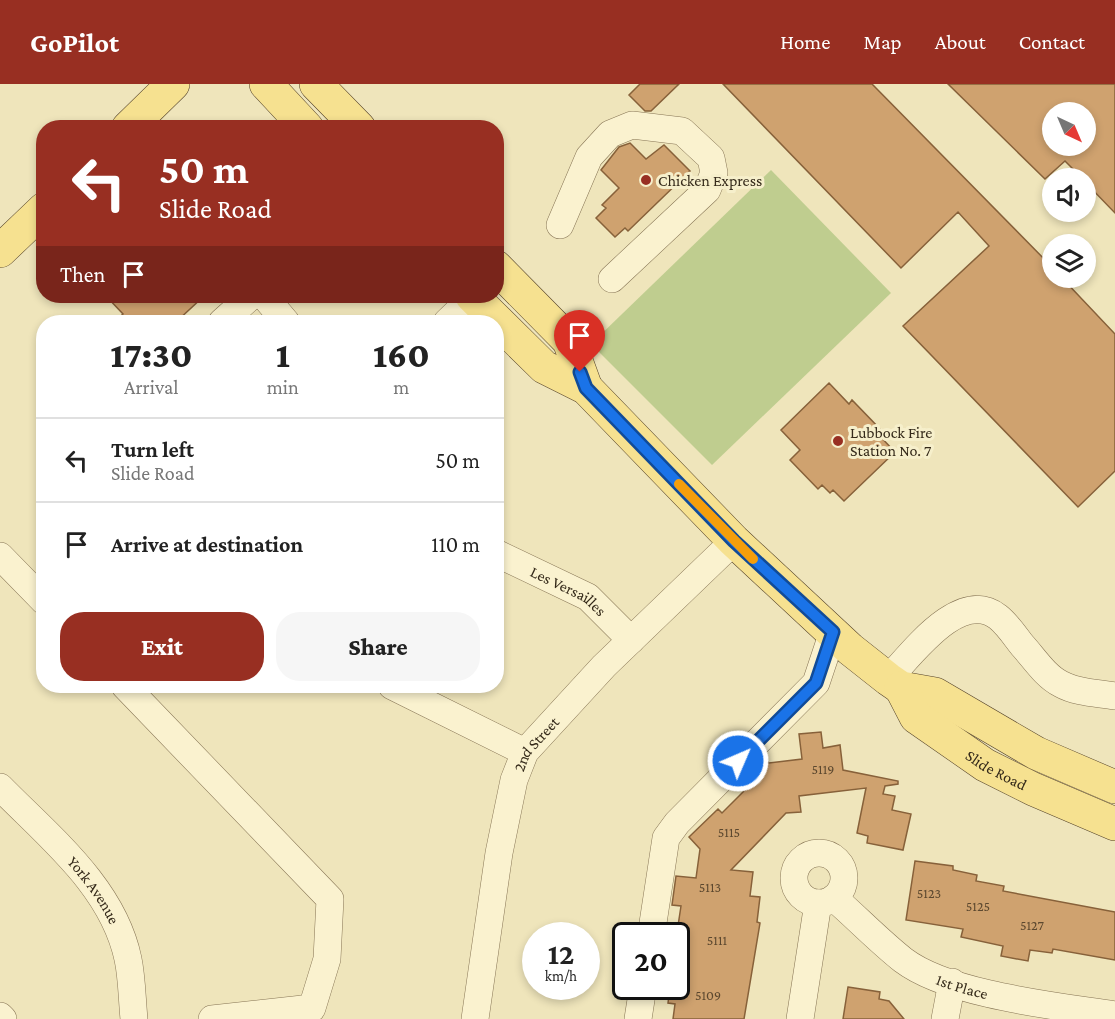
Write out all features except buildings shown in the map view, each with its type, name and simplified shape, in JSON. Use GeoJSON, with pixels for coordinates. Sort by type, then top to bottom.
{"type":"FeatureCollection","features":[{"type":"Feature","properties":{"kind":"main road"},"geometry":{"type":"LineString","coordinates":[[136,120],[173,84]]}},
{"type":"Feature","properties":{"kind":"main road"},"geometry":{"type":"LineString","coordinates":[[266,84],[300,120]]}},
{"type":"Feature","properties":{"kind":"main road"},"geometry":{"type":"LineString","coordinates":[[316,84],[351,120]]}},
{"type":"Feature","properties":{"kind":"main road"},"geometry":{"type":"LineString","coordinates":[[0,251],[36,217]]}},
{"type":"Feature","properties":{"kind":"main road","name":"Slide Road"},"geometry":{"type":"LineString","coordinates":[[504,275],[569,341],[586,388]]}},
{"type":"Feature","properties":{"kind":"main road","name":"Slide Road"},"geometry":{"type":"LineString","coordinates":[[479,303],[491,315]]}},
{"type":"Feature","properties":{"kind":"main road","name":"Slide Road"},"geometry":{"type":"LineString","coordinates":[[504,328],[544,367],[586,388],[734,541],[833,632],[895,683],[916,717],[985,765],[1033,789],[1115,824]]}},
{"type":"Feature","properties":{"kind":"main road","name":"Slide Road"},"geometry":{"type":"LineString","coordinates":[[895,683],[935,694],[1036,753],[1115,787]]}},
{"type":"Feature","properties":{"kind":"street"},"geometry":{"type":"LineString","coordinates":[[560,225],[589,157],[610,134],[632,125],[682,131],[711,158],[714,173],[707,190],[612,279]]}},
{"type":"Feature","properties":{"kind":"street"},"geometry":{"type":"LineString","coordinates":[[230,315],[242,303]]}},
{"type":"Feature","properties":{"kind":"street"},"geometry":{"type":"LineString","coordinates":[[270,303],[280,315]]}},
{"type":"Feature","properties":{"kind":"street"},"geometry":{"type":"LineString","coordinates":[[454,315],[465,303]]}},
{"type":"Feature","properties":{"kind":"street","name":"2nd Street"},"geometry":{"type":"LineString","coordinates":[[475,1019],[499,853],[514,780],[525,752],[631,640],[734,541]]}},
{"type":"Feature","properties":{"kind":"street"},"geometry":{"type":"LineString","coordinates":[[0,556],[36,593]]}},
{"type":"Feature","properties":{"kind":"street","name":"Les Versailles"},"geometry":{"type":"LineString","coordinates":[[504,558],[588,597],[631,640]]}},
{"type":"Feature","properties":{"kind":"street"},"geometry":{"type":"LineString","coordinates":[[895,683],[941,624],[960,612],[982,609],[998,616],[1047,674],[1061,684],[1078,690],[1115,696]]}},
{"type":"Feature","properties":{"kind":"street"},"geometry":{"type":"LineString","coordinates":[[653,922],[666,838],[677,823],[816,683],[833,632]]}},
{"type":"Feature","properties":{"kind":"street"},"geometry":{"type":"LineString","coordinates":[[132,693],[330,899],[327,959],[312,1008],[212,1019]]}},
{"type":"Feature","properties":{"kind":"street"},"geometry":{"type":"LineString","coordinates":[[406,693],[525,752]]}},
{"type":"Feature","properties":{"kind":"street","name":"York Avenue"},"geometry":{"type":"LineString","coordinates":[[0,787],[86,875],[102,898],[118,928],[128,959],[134,1019]]}},
{"type":"Feature","properties":{"kind":"street","name":"1st Place"},"geometry":{"type":"LineString","coordinates":[[800,1019],[826,901],[903,960],[933,978],[1025,1002],[1115,1015]]}},
{"type":"Feature","properties":{"kind":"street"},"geometry":{"type":"LineString","coordinates":[[945,1019],[952,982]]}},
{"type":"Feature","properties":{"kind":"street"},"geometry":{"type":"LineString","coordinates":[[638,1019],[641,1000]]}},
{"type":"Feature","properties":{"kind":"green space"},"geometry":{"type":"Polygon","coordinates":[[[771,170],[891,293],[712,465],[591,344],[771,170]]]}},
{"type":"Feature","properties":{"kind":"slow traffic"},"geometry":{"type":"LineString","coordinates":[[679,484],[753,559]]}},
{"type":"Feature","properties":{"kind":"place","name":"Chicken Express"},"geometry":{"type":"Point","coordinates":[646,180]}},
{"type":"Feature","properties":{"kind":"place","name":"Lubbock Fire Station No. 7"},"geometry":{"type":"Point","coordinates":[838,441]}},
{"type":"Feature","properties":{"kind":"route"},"geometry":{"type":"LineString","coordinates":[[580,372],[586,388],[734,541],[833,632],[816,683],[738,761]]}}]}
